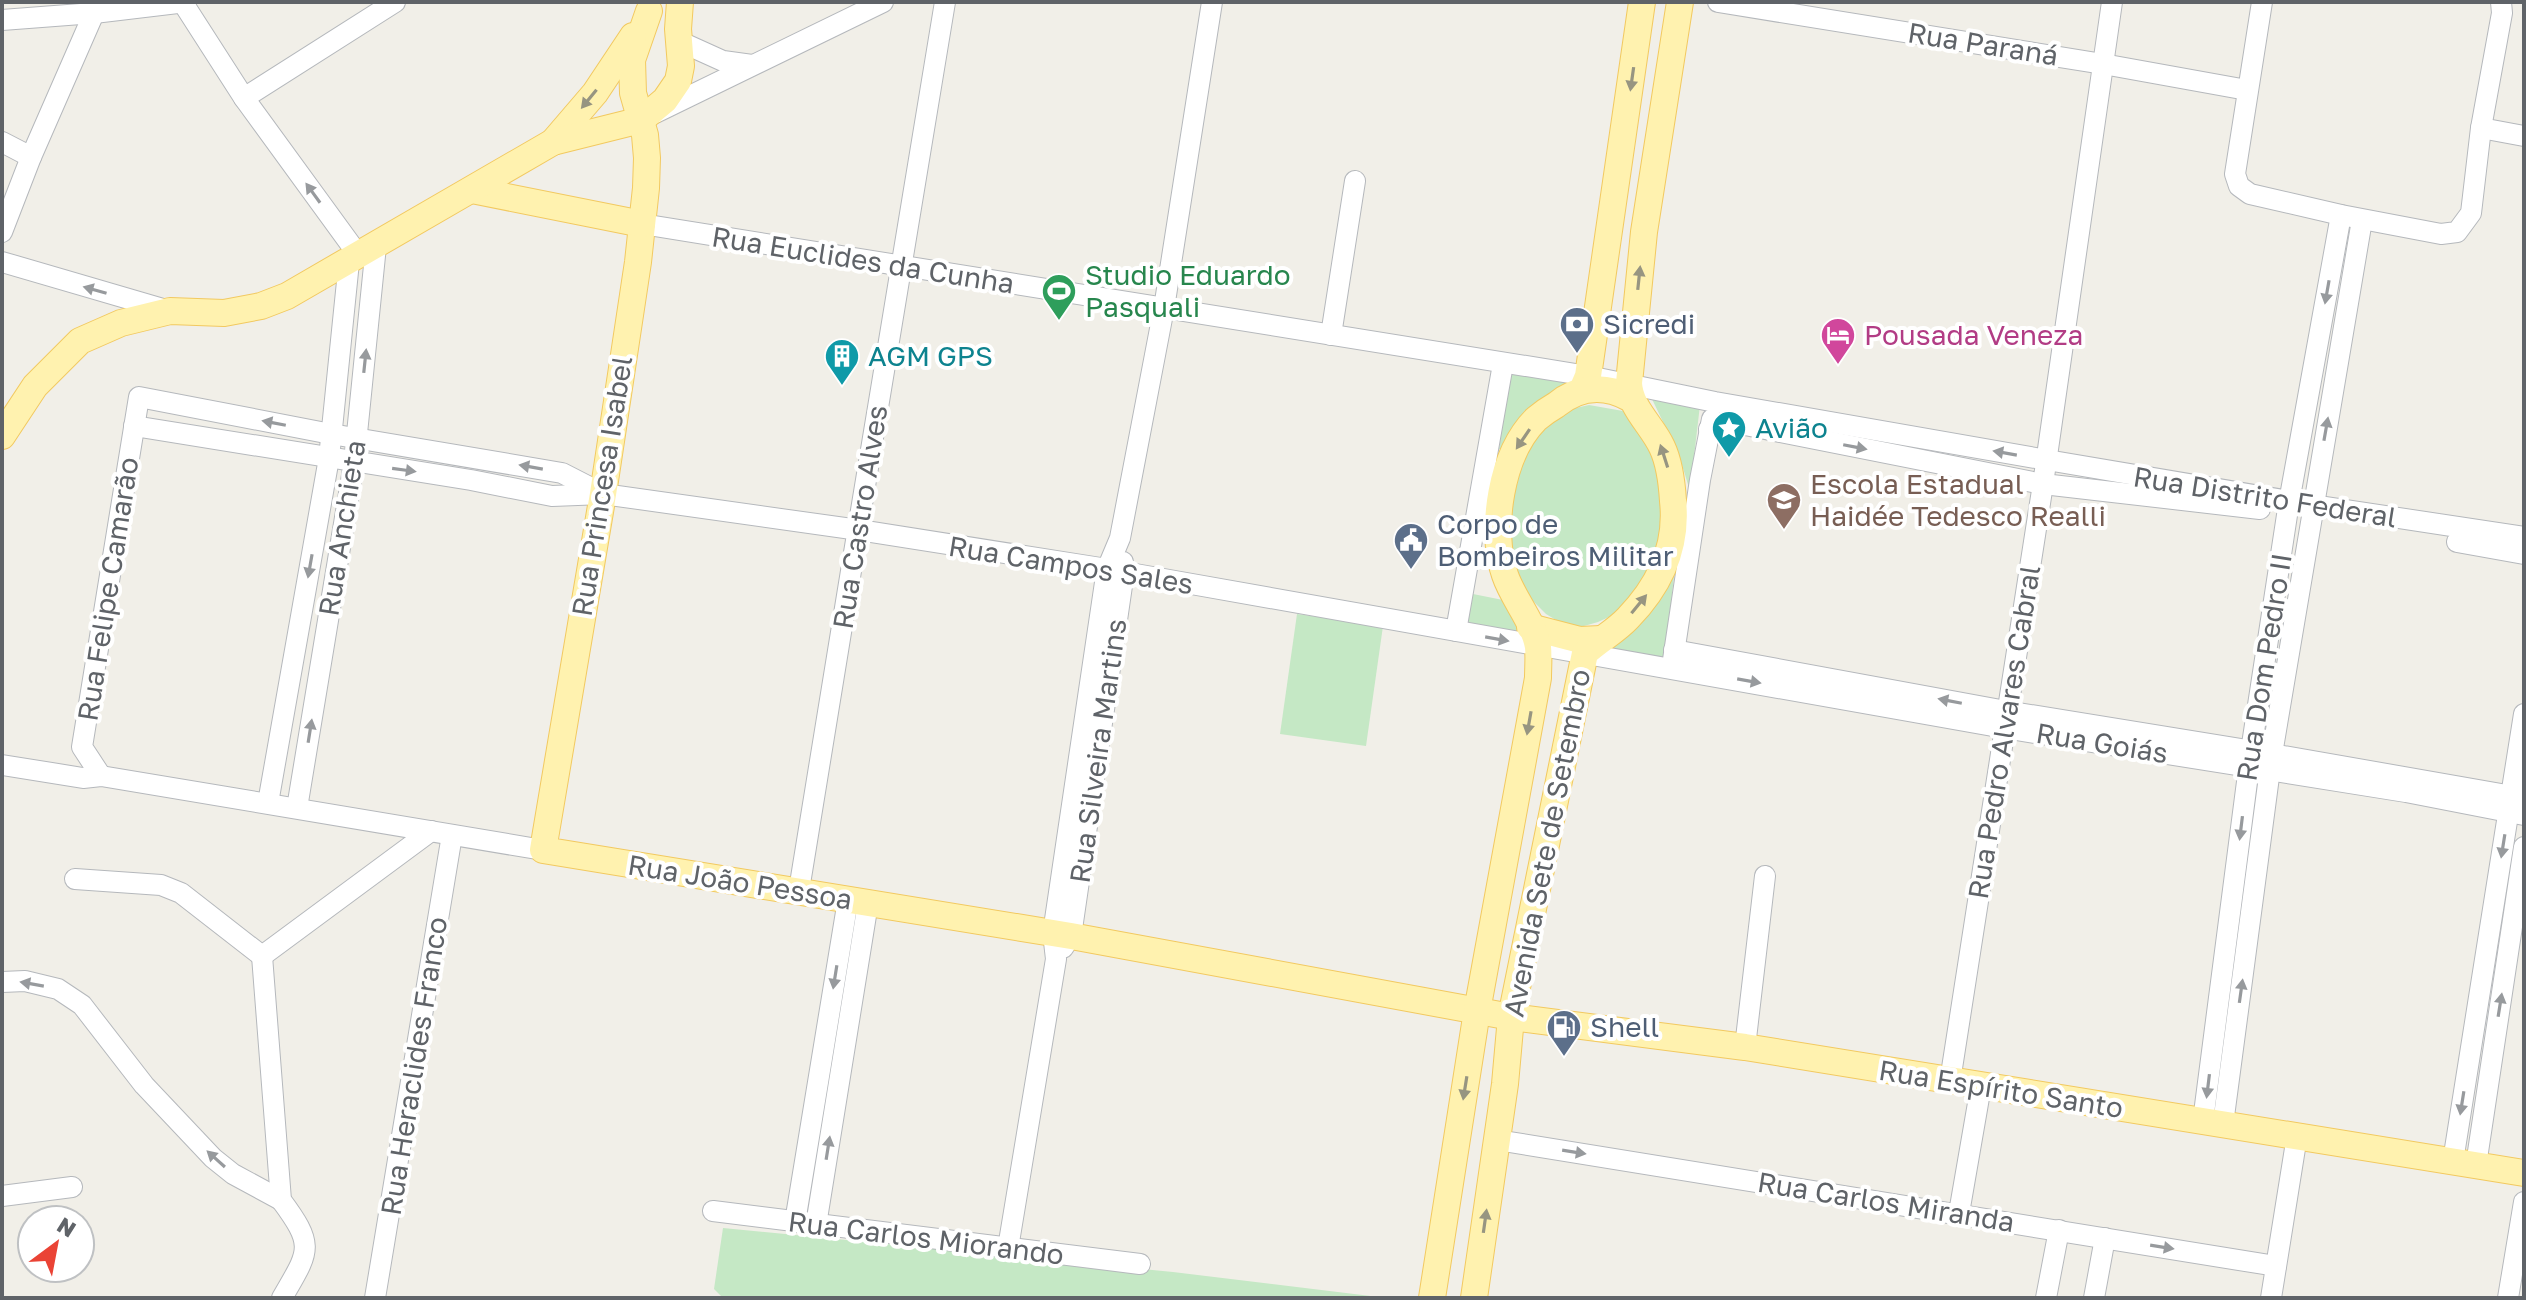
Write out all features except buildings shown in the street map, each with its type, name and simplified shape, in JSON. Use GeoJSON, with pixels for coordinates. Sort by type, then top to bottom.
{"type":"FeatureCollection","features":[{"type":"Feature","properties":{"kind":"main road"},"geometry":{"type":"LineString","coordinates":[[2,436],[35,386],[80,341],[121,323],[170,311],[224,313],[261,306],[287,296],[553,142],[641,120],[665,100],[678,81],[681,66],[678,29],[680,2]]}},
{"type":"Feature","properties":{"kind":"main road"},"geometry":{"type":"LineString","coordinates":[[1642,2],[1611,231],[1585,383],[1629,391],[1644,232],[1680,2]]}},
{"type":"Feature","properties":{"kind":"main road"},"geometry":{"type":"LineString","coordinates":[[553,142],[595,93],[647,5]]}},
{"type":"Feature","properties":{"kind":"main road","name":"Rua Princesa Isabel"},"geometry":{"type":"LineString","coordinates":[[543,850],[603,494],[642,224],[647,158],[633,93],[632,60],[647,5]]}},
{"type":"Feature","properties":{"kind":"main road","name":"Rua Euclides da Cunha"},"geometry":{"type":"LineString","coordinates":[[472,190],[642,224]]}},
{"type":"Feature","properties":{"kind":"main road"},"geometry":{"type":"LineString","coordinates":[[1611,231],[1644,232]]}},
{"type":"Feature","properties":{"kind":"main road","name":"Avenida Sete de Setembro"},"geometry":{"type":"LineString","coordinates":[[1432,1298],[1477,1011],[1538,678],[1534,637],[1505,575],[1499,552],[1498,514],[1510,457],[1535,420],[1585,383]]}},
{"type":"Feature","properties":{"kind":"main road","name":"Avenida Sete de Setembro"},"geometry":{"type":"LineString","coordinates":[[1474,1298],[1511,1017],[1593,646],[1627,619],[1651,589],[1669,557],[1674,531],[1671,480],[1663,448],[1629,391]]}},
{"type":"Feature","properties":{"kind":"main road"},"geometry":{"type":"LineString","coordinates":[[1534,637],[1580,640],[1593,646]]}},
{"type":"Feature","properties":{"kind":"main road","name":"Rua João Pessoa"},"geometry":{"type":"LineString","coordinates":[[543,850],[799,890],[1060,943],[1477,1011]]}},
{"type":"Feature","properties":{"kind":"main road","name":"Rua Espírito Santo"},"geometry":{"type":"LineString","coordinates":[[1477,1011],[1745,1047],[2524,1173]]}},
{"type":"Feature","properties":{"kind":"main road"},"geometry":{"type":"LineString","coordinates":[[1457,1133],[1497,1140]]}},
{"type":"Feature","properties":{"kind":"street"},"geometry":{"type":"LineString","coordinates":[[244,98],[395,2]]}},
{"type":"Feature","properties":{"kind":"street"},"geometry":{"type":"LineString","coordinates":[[641,120],[883,2]]}},
{"type":"Feature","properties":{"kind":"street","name":"Rua Castro Alves"},"geometry":{"type":"LineString","coordinates":[[799,890],[945,2]]}},
{"type":"Feature","properties":{"kind":"street","name":"Rua Silveira Martins"},"geometry":{"type":"LineString","coordinates":[[1008,1248],[1060,943],[1120,538],[1164,308],[1212,2]]}},
{"type":"Feature","properties":{"kind":"street","name":"Rua Paraná"},"geometry":{"type":"LineString","coordinates":[[1718,2],[2247,90]]}},
{"type":"Feature","properties":{"kind":"street","name":"Rua Pedro Alvares Cabral"},"geometry":{"type":"LineString","coordinates":[[1950,1081],[2047,460],[2112,2]]}},
{"type":"Feature","properties":{"kind":"street"},"geometry":{"type":"LineString","coordinates":[[2262,2],[2235,174],[2239,186],[2250,194],[2362,220],[2441,234],[2457,232],[2471,213],[2481,128],[2502,13],[2501,2]]}},
{"type":"Feature","properties":{"kind":"street"},"geometry":{"type":"LineString","coordinates":[[2,20],[184,3],[244,98],[361,255]]}},
{"type":"Feature","properties":{"kind":"street"},"geometry":{"type":"LineString","coordinates":[[2,232],[94,13]]}},
{"type":"Feature","properties":{"kind":"street"},"geometry":{"type":"LineString","coordinates":[[681,42],[723,61],[752,65]]}},
{"type":"Feature","properties":{"kind":"street"},"geometry":{"type":"LineString","coordinates":[[2481,128],[2524,136]]}},
{"type":"Feature","properties":{"kind":"street"},"geometry":{"type":"LineString","coordinates":[[2,142],[31,157]]}},
{"type":"Feature","properties":{"kind":"street"},"geometry":{"type":"LineString","coordinates":[[1331,335],[1355,181]]}},
{"type":"Feature","properties":{"kind":"street","name":"Rua Dom Pedro II"},"geometry":{"type":"LineString","coordinates":[[2213,1123],[2250,759],[2288,507],[2341,215]]}},
{"type":"Feature","properties":{"kind":"street","name":"Rua Dom Pedro II"},"geometry":{"type":"LineString","coordinates":[[2213,1123],[2362,220]]}},
{"type":"Feature","properties":{"kind":"street","name":"Rua Euclides da Cunha"},"geometry":{"type":"LineString","coordinates":[[642,224],[1503,364],[1585,383]]}},
{"type":"Feature","properties":{"kind":"street","name":"Rua Anchieta"},"geometry":{"type":"LineString","coordinates":[[268,803],[329,458],[361,255]]}},
{"type":"Feature","properties":{"kind":"street","name":"Rua Anchieta"},"geometry":{"type":"LineString","coordinates":[[297,808],[357,439],[361,255]]}},
{"type":"Feature","properties":{"kind":"street"},"geometry":{"type":"LineString","coordinates":[[2,262],[170,311]]}},
{"type":"Feature","properties":{"kind":"street"},"geometry":{"type":"LineString","coordinates":[[1456,631],[1503,364]]}},
{"type":"Feature","properties":{"kind":"street","name":"Rua Distrito Federal"},"geometry":{"type":"LineString","coordinates":[[1629,391],[1715,402],[2047,460],[2524,554]]}},
{"type":"Feature","properties":{"kind":"street","name":"Rua Campos Sales"},"geometry":{"type":"LineString","coordinates":[[139,397],[357,439],[562,473],[603,494]]}},
{"type":"Feature","properties":{"kind":"street","name":"Rua Felipe Camarão"},"geometry":{"type":"LineString","coordinates":[[101,776],[82,747],[139,397]]}},
{"type":"Feature","properties":{"kind":"street"},"geometry":{"type":"LineString","coordinates":[[1674,659],[1700,480],[1717,427],[1715,402]]}},
{"type":"Feature","properties":{"kind":"street","name":"Rua Distrito Federal"},"geometry":{"type":"LineString","coordinates":[[1717,427],[1735,423],[2043,484],[2288,507]]}},
{"type":"Feature","properties":{"kind":"street","name":"Rua Campos Sales"},"geometry":{"type":"LineString","coordinates":[[134,426],[471,480],[552,496],[603,494],[859,530],[1116,571],[1456,631],[1534,637]]}},
{"type":"Feature","properties":{"kind":"street"},"geometry":{"type":"LineString","coordinates":[[1490,444],[1505,478]]}},
{"type":"Feature","properties":{"kind":"street"},"geometry":{"type":"LineString","coordinates":[[471,480],[474,457]]}},
{"type":"Feature","properties":{"kind":"street"},"geometry":{"type":"LineString","coordinates":[[1682,589],[1674,531],[1700,480]]}},
{"type":"Feature","properties":{"kind":"street","name":"Rua Distrito Federal"},"geometry":{"type":"LineString","coordinates":[[2312,511],[2524,537]]}},
{"type":"Feature","properties":{"kind":"street"},"geometry":{"type":"LineString","coordinates":[[1471,547],[1498,514]]}},
{"type":"Feature","properties":{"kind":"street"},"geometry":{"type":"LineString","coordinates":[[299,628],[326,632]]}},
{"type":"Feature","properties":{"kind":"street","name":"Rua Goiás"},"geometry":{"type":"LineString","coordinates":[[1593,646],[2005,720],[2517,805]]}},
{"type":"Feature","properties":{"kind":"street"},"geometry":{"type":"LineString","coordinates":[[2464,1163],[2517,805],[2524,714]]}},
{"type":"Feature","properties":{"kind":"street","name":"Rua João Pessoa"},"geometry":{"type":"LineString","coordinates":[[2,765],[83,778],[101,776],[543,850]]}},
{"type":"Feature","properties":{"kind":"street"},"geometry":{"type":"LineString","coordinates":[[262,956],[431,831]]}},
{"type":"Feature","properties":{"kind":"street","name":"Rua Heraclides Franco"},"geometry":{"type":"LineString","coordinates":[[375,1298],[452,835]]}},
{"type":"Feature","properties":{"kind":"street"},"geometry":{"type":"LineString","coordinates":[[2464,1163],[2524,847]]}},
{"type":"Feature","properties":{"kind":"street"},"geometry":{"type":"LineString","coordinates":[[1745,1047],[1765,876]]}},
{"type":"Feature","properties":{"kind":"street"},"geometry":{"type":"LineString","coordinates":[[75,879],[161,885],[181,893],[262,956],[281,1200]]}},
{"type":"Feature","properties":{"kind":"street"},"geometry":{"type":"LineString","coordinates":[[795,1222],[858,901]]}},
{"type":"Feature","properties":{"kind":"street"},"geometry":{"type":"LineString","coordinates":[[816,1225],[858,901]]}},
{"type":"Feature","properties":{"kind":"street"},"geometry":{"type":"LineString","coordinates":[[2,982],[25,981],[58,989],[82,1005],[144,1085],[213,1158],[233,1174],[281,1200],[298,1223],[305,1241],[304,1259],[282,1298]]}},
{"type":"Feature","properties":{"kind":"street"},"geometry":{"type":"LineString","coordinates":[[1959,1213],[1981,1086]]}},
{"type":"Feature","properties":{"kind":"street"},"geometry":{"type":"LineString","coordinates":[[2271,1298],[2297,1136]]}},
{"type":"Feature","properties":{"kind":"street","name":"Rua Carlos Miranda"},"geometry":{"type":"LineString","coordinates":[[1497,1140],[2276,1266]]}},
{"type":"Feature","properties":{"kind":"street"},"geometry":{"type":"LineString","coordinates":[[2,1196],[72,1187]]}},
{"type":"Feature","properties":{"kind":"street"},"geometry":{"type":"LineString","coordinates":[[2508,1298],[2524,1202]]}},
{"type":"Feature","properties":{"kind":"street","name":"Rua Carlos Miorando"},"geometry":{"type":"LineString","coordinates":[[713,1211],[1140,1264]]}},
{"type":"Feature","properties":{"kind":"street"},"geometry":{"type":"LineString","coordinates":[[2046,1298],[2059,1230]]}},
{"type":"Feature","properties":{"kind":"street"},"geometry":{"type":"LineString","coordinates":[[2094,1298],[2105,1238]]}},
{"type":"Feature","properties":{"kind":"green space"},"geometry":{"type":"Polygon","coordinates":[[[1511,369],[1565,378],[1566,388],[1507,450],[1499,449],[1511,369]]]}},
{"type":"Feature","properties":{"kind":"green space"},"geometry":{"type":"Polygon","coordinates":[[[1651,397],[1700,405],[1690,491],[1679,455],[1651,397]]]}},
{"type":"Feature","properties":{"kind":"green space"},"geometry":{"type":"Polygon","coordinates":[[[1589,405],[1623,411],[1647,434],[1667,502],[1653,573],[1620,612],[1577,628],[1546,614],[1526,594],[1513,559],[1509,517],[1526,448],[1539,432],[1571,409],[1589,405]]]}},
{"type":"Feature","properties":{"kind":"green space"},"geometry":{"type":"Polygon","coordinates":[[[1674,576],[1665,658],[1609,648],[1649,607],[1674,576]]]}},
{"type":"Feature","properties":{"kind":"green space"},"geometry":{"type":"Polygon","coordinates":[[[1468,593],[1503,600],[1520,625],[1519,638],[1463,627],[1468,593]]]}},
{"type":"Feature","properties":{"kind":"green space"},"geometry":{"type":"Polygon","coordinates":[[[1297,614],[1383,626],[1366,746],[1280,734],[1297,614]]]}},
{"type":"Feature","properties":{"kind":"green space"},"geometry":{"type":"Polygon","coordinates":[[[723,1228],[1173,1272],[1387,1298],[723,1298],[714,1289],[723,1228]]]}},
{"type":"Feature","properties":{"kind":"place","name":"Studio Eduardo Pasquali"},"geometry":{"type":"Point","coordinates":[1059,322]}},
{"type":"Feature","properties":{"kind":"place","name":"Sicredi"},"geometry":{"type":"Point","coordinates":[1577,355]}},
{"type":"Feature","properties":{"kind":"place","name":"Pousada Veneza"},"geometry":{"type":"Point","coordinates":[1838,366]}},
{"type":"Feature","properties":{"kind":"place","name":"AGM GPS"},"geometry":{"type":"Point","coordinates":[842,387]}},
{"type":"Feature","properties":{"kind":"place","name":"Avião"},"geometry":{"type":"Point","coordinates":[1729,459]}},
{"type":"Feature","properties":{"kind":"place","name":"Escola Estadual Haidée Tedesco Realli"},"geometry":{"type":"Point","coordinates":[1784,531]}},
{"type":"Feature","properties":{"kind":"place","name":"Corpo de Bombeiros Militar"},"geometry":{"type":"Point","coordinates":[1411,571]}},
{"type":"Feature","properties":{"kind":"place","name":"Shell"},"geometry":{"type":"Point","coordinates":[1564,1058]}}]}
